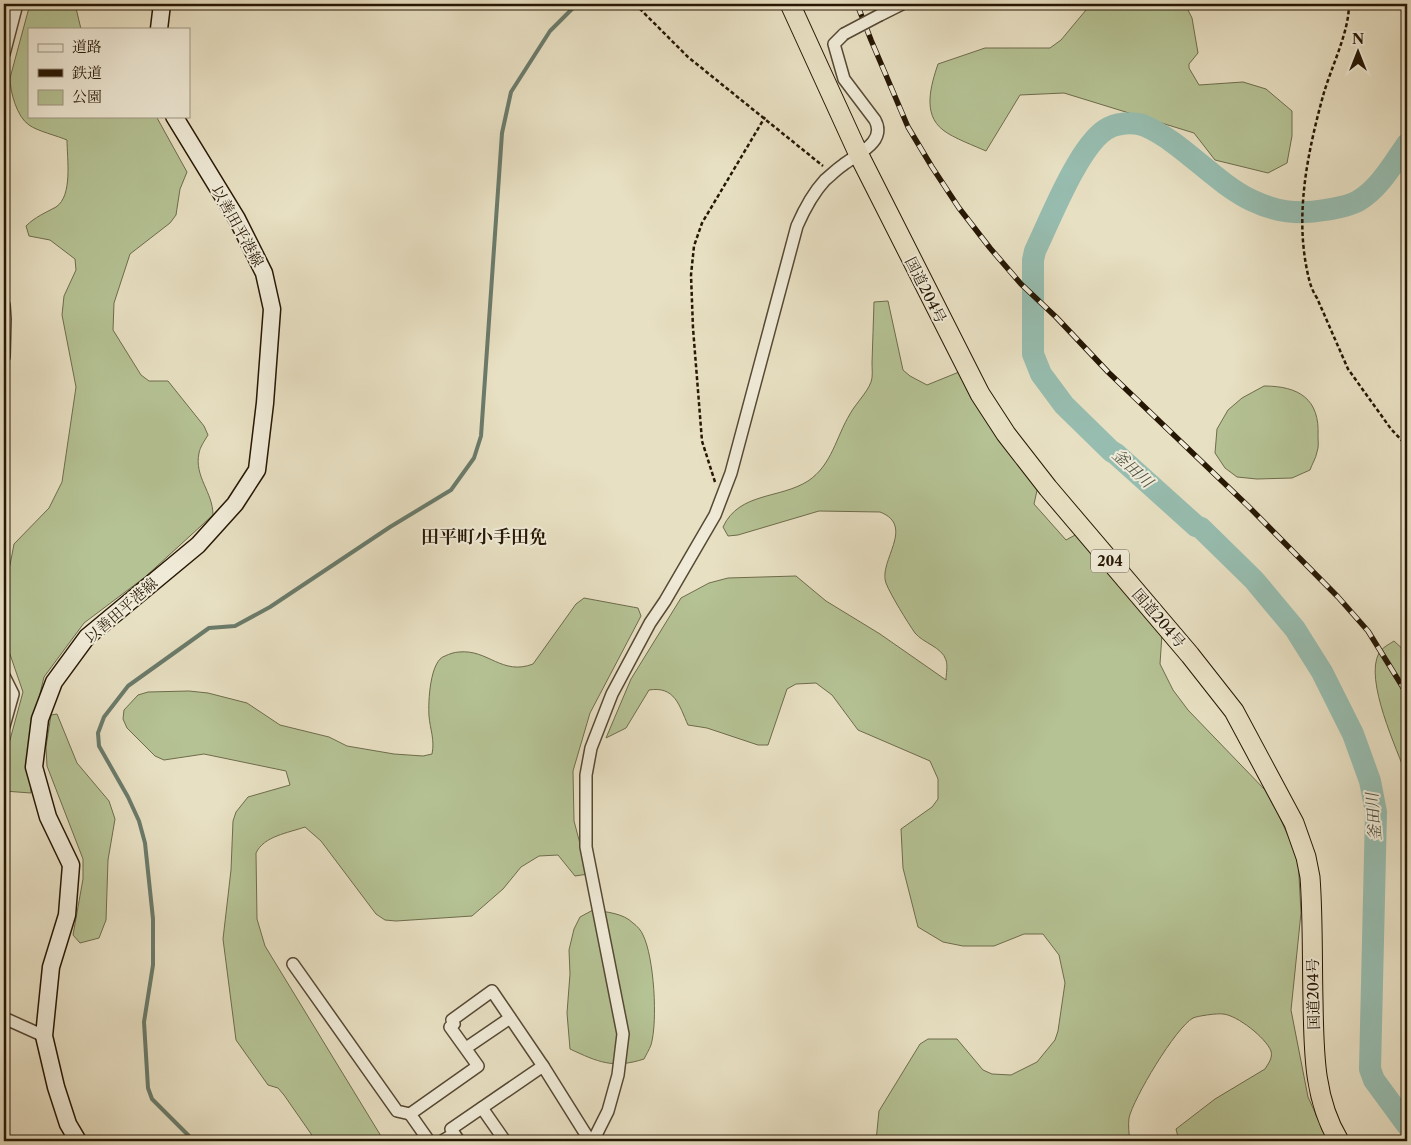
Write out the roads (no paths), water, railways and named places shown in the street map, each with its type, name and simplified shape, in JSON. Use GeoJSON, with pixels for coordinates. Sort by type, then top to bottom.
{"type":"FeatureCollection","features":[{"type":"Feature","properties":{"kind":"highway","name":"国道204号"},"geometry":{"type":"LineString","coordinates":[[790,4],[859,155],[966,370],[985,402],[1006,434],[1048,488],[1190,655],[1234,711],[1294,823],[1306,857],[1310,876],[1314,1035],[1319,1093],[1327,1118],[1339,1141]]}},
{"type":"Feature","properties":{"kind":"main road"},"geometry":{"type":"LineString","coordinates":[[159,28],[162,4]]}},
{"type":"Feature","properties":{"kind":"main road","name":"以善田平港線"},"geometry":{"type":"LineString","coordinates":[[78,1141],[68,1124],[56,1087],[44,1036],[51,967],[67,915],[71,865],[48,817],[34,767],[40,719],[54,682],[87,637],[198,545],[235,504],[257,470],[265,403],[272,308],[264,273],[237,219],[175,118]]}},
{"type":"Feature","properties":{"kind":"street"},"geometry":{"type":"LineString","coordinates":[[4,54],[17,4]]}},
{"type":"Feature","properties":{"kind":"street"},"geometry":{"type":"LineString","coordinates":[[410,1114],[478,1066],[450,1027],[454,1024],[452,1020],[492,991],[591,1141],[608,1111],[618,1075],[623,1034],[586,847],[586,775],[591,748],[612,694],[650,623],[665,601],[715,515],[721,501],[731,474],[797,226],[812,196],[832,174],[873,143],[878,132],[878,126],[844,79],[834,44],[844,34],[902,4]]}},
{"type":"Feature","properties":{"kind":"street"},"geometry":{"type":"LineString","coordinates":[[4,305],[4,357]]}},
{"type":"Feature","properties":{"kind":"street"},"geometry":{"type":"LineString","coordinates":[[4,676],[13,694],[4,726]]}},
{"type":"Feature","properties":{"kind":"street"},"geometry":{"type":"LineString","coordinates":[[294,964],[397,1111],[410,1114],[429,1141]]}},
{"type":"Feature","properties":{"kind":"street"},"geometry":{"type":"LineString","coordinates":[[4,1018],[44,1036]]}},
{"type":"Feature","properties":{"kind":"street"},"geometry":{"type":"LineString","coordinates":[[466,1048],[510,1018]]}},
{"type":"Feature","properties":{"kind":"street"},"geometry":{"type":"LineString","coordinates":[[442,1141],[456,1138],[451,1130],[542,1066]]}},
{"type":"Feature","properties":{"kind":"street"},"geometry":{"type":"LineString","coordinates":[[482,1108],[505,1141]]}},
{"type":"Feature","properties":{"kind":"waterway"},"geometry":{"type":"LineString","coordinates":[[194,1141],[152,1099],[148,1088],[144,1022],[153,965],[153,919],[145,843],[139,821],[128,797],[99,746],[98,733],[104,717],[128,686],[209,628],[235,626],[270,607],[390,527],[451,490],[474,458],[481,436],[502,133],[511,92],[550,31],[574,7],[580,4]]}},
{"type":"Feature","properties":{"kind":"waterway","name":"釜田川"},"geometry":{"type":"LineString","coordinates":[[1407,144],[1373,190],[1358,201],[1337,208],[1296,212],[1278,210],[1251,200],[1224,183],[1159,133],[1141,124],[1119,124],[1105,130],[1085,152],[1057,204],[1035,251],[1033,260],[1033,354],[1041,374],[1064,405],[1111,451],[1196,526],[1201,528],[1254,580],[1295,629],[1322,672],[1353,734],[1370,781],[1376,812],[1370,1069],[1374,1080],[1407,1125]]}},
{"type":"Feature","properties":{"kind":"railway"},"geometry":{"type":"LineString","coordinates":[[857,4],[908,127],[959,208],[990,248],[1021,284],[1056,317],[1108,372],[1248,506],[1338,597],[1368,631],[1407,694]]}},
{"type":"Feature","properties":{"kind":"district","name":"田平町小手田免"},"geometry":{"type":"Point","coordinates":[484,537]}}]}
